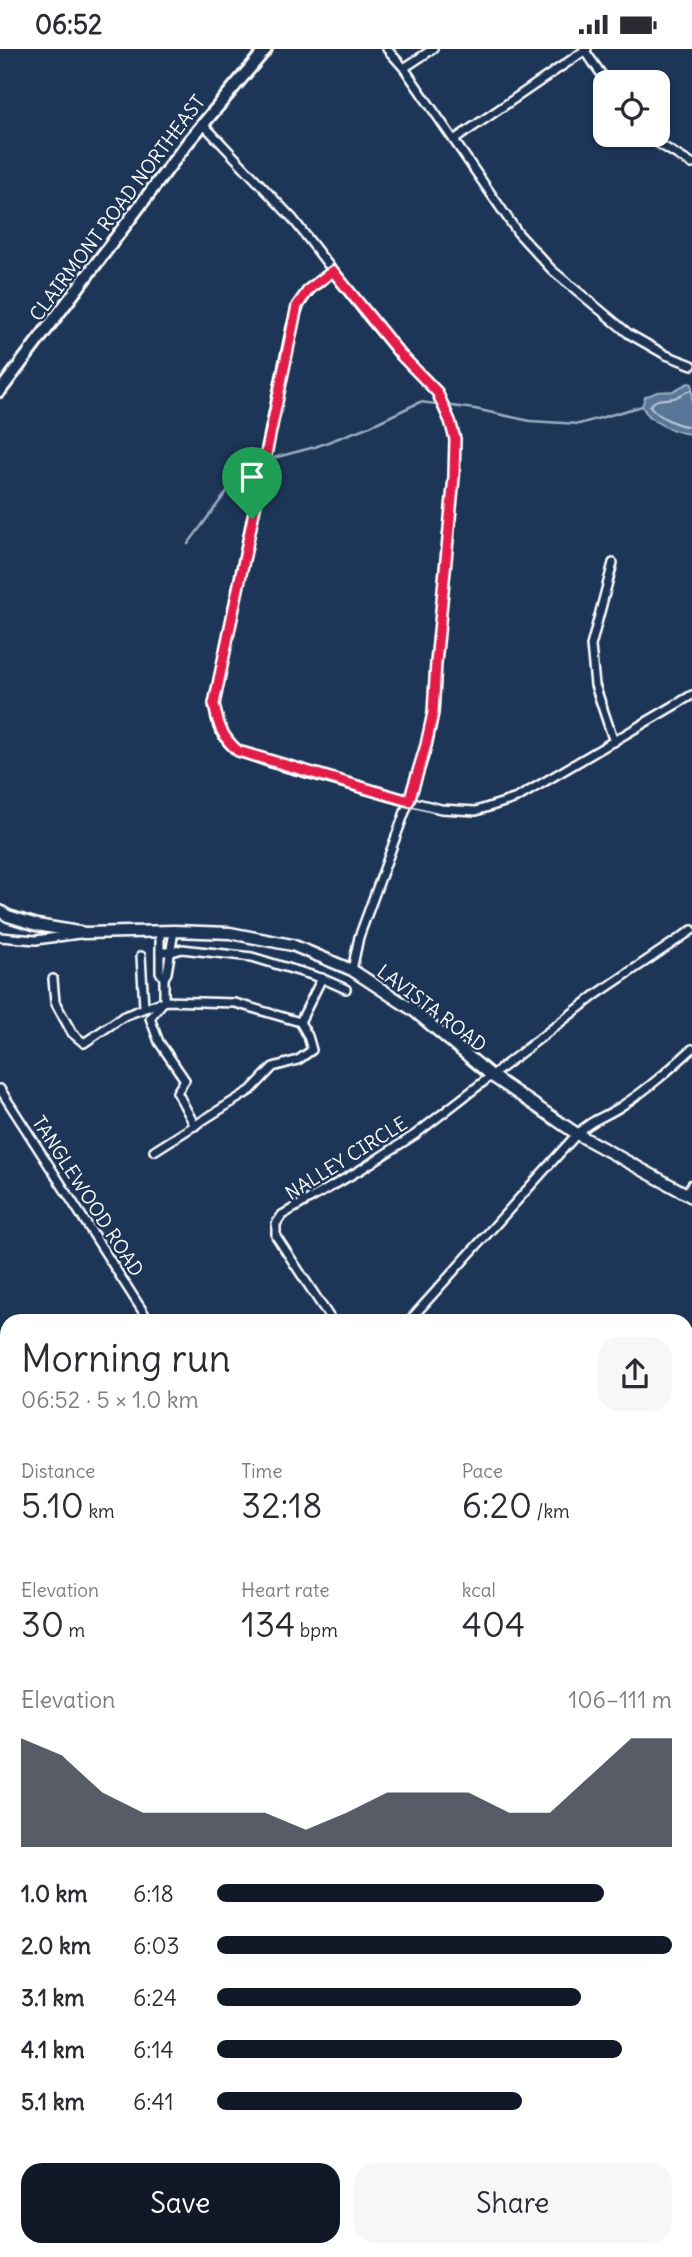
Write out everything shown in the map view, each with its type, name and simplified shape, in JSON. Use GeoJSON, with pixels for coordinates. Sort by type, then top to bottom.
{"type":"FeatureCollection","features":[{"type":"Feature","properties":{"kind":"main road","name":"CLAIRMONT ROAD NORTHEAST"},"geometry":{"type":"LineString","coordinates":[[0,391],[203,124],[266,49]]}},
{"type":"Feature","properties":{"kind":"main road","name":"LAVISTA ROAD"},"geometry":{"type":"LineString","coordinates":[[0,911],[37,925],[84,933],[230,933],[292,945],[352,970],[413,1010],[492,1076],[576,1134],[689,1195]]}},
{"type":"Feature","properties":{"kind":"street"},"geometry":{"type":"LineString","coordinates":[[387,49],[404,68],[518,233],[552,270],[629,334],[666,355],[692,365]]}},
{"type":"Feature","properties":{"kind":"street"},"geometry":{"type":"LineString","coordinates":[[404,68],[433,49]]}},
{"type":"Feature","properties":{"kind":"street"},"geometry":{"type":"LineString","coordinates":[[454,140],[586,50],[599,70]]}},
{"type":"Feature","properties":{"kind":"street"},"geometry":{"type":"LineString","coordinates":[[203,124],[293,219],[400,354],[437,392],[455,439],[433,713],[409,801],[359,936],[352,970]]}},
{"type":"Feature","properties":{"kind":"street"},"geometry":{"type":"LineString","coordinates":[[664,147],[692,164]]}},
{"type":"Feature","properties":{"kind":"street"},"geometry":{"type":"LineString","coordinates":[[333,271],[309,289],[297,306],[214,704],[218,727],[228,742],[238,751],[409,801],[441,809],[475,811],[517,798],[692,695]]}},
{"type":"Feature","properties":{"kind":"street"},"geometry":{"type":"LineString","coordinates":[[613,563],[591,646],[595,685],[614,742]]}},
{"type":"Feature","properties":{"kind":"street","name":"NALLEY CIRCLE"},"geometry":{"type":"LineString","coordinates":[[327,1314],[276,1235],[277,1223],[282,1215],[416,1134],[597,994],[692,930]]}},
{"type":"Feature","properties":{"kind":"street"},"geometry":{"type":"LineString","coordinates":[[160,931],[160,972],[164,978]]}},
{"type":"Feature","properties":{"kind":"street"},"geometry":{"type":"LineString","coordinates":[[174,931],[172,952],[164,978],[164,1001],[150,1018],[159,1042],[185,1080],[177,1092],[195,1126]]}},
{"type":"Feature","properties":{"kind":"street"},"geometry":{"type":"LineString","coordinates":[[0,937],[36,940],[84,933]]}},
{"type":"Feature","properties":{"kind":"street"},"geometry":{"type":"LineString","coordinates":[[160,952],[182,949],[252,957],[322,978],[346,989]]}},
{"type":"Feature","properties":{"kind":"street"},"geometry":{"type":"LineString","coordinates":[[141,956],[144,1007]]}},
{"type":"Feature","properties":{"kind":"street"},"geometry":{"type":"LineString","coordinates":[[300,1022],[322,978]]}},
{"type":"Feature","properties":{"kind":"street"},"geometry":{"type":"LineString","coordinates":[[53,979],[55,1002],[72,1033],[84,1043],[124,1016],[164,1001],[235,1003],[300,1022],[312,1050],[298,1060],[273,1067],[251,1090],[154,1151]]}},
{"type":"Feature","properties":{"kind":"street"},"geometry":{"type":"LineString","coordinates":[[415,1314],[576,1134],[597,1118],[620,1108],[638,1095],[692,1049]]}},
{"type":"Feature","properties":{"kind":"street","name":"TANGLEWOOD ROAD"},"geometry":{"type":"LineString","coordinates":[[0,1089],[145,1314]]}},
{"type":"Feature","properties":{"kind":"street"},"geometry":{"type":"LineString","coordinates":[[689,1195],[692,1184]]}},
{"type":"Feature","properties":{"kind":"water"},"geometry":{"type":"Polygon","coordinates":[[[688,383],[692,384],[692,434],[663,426],[645,412],[642,406],[645,397],[657,392],[673,391],[688,383]]]}},
{"type":"Feature","properties":{"kind":"waterway"},"geometry":{"type":"LineString","coordinates":[[188,544],[228,490],[262,461],[315,447],[370,426],[420,402],[475,409],[530,421],[579,424],[642,406]]}},
{"type":"Feature","properties":{"kind":"route"},"geometry":{"type":"LineString","coordinates":[[333,271],[369,318],[437,392],[455,439],[433,713],[409,801],[274,764],[238,751],[218,727],[214,704],[252,519],[297,306],[309,289],[333,271]]}}]}
